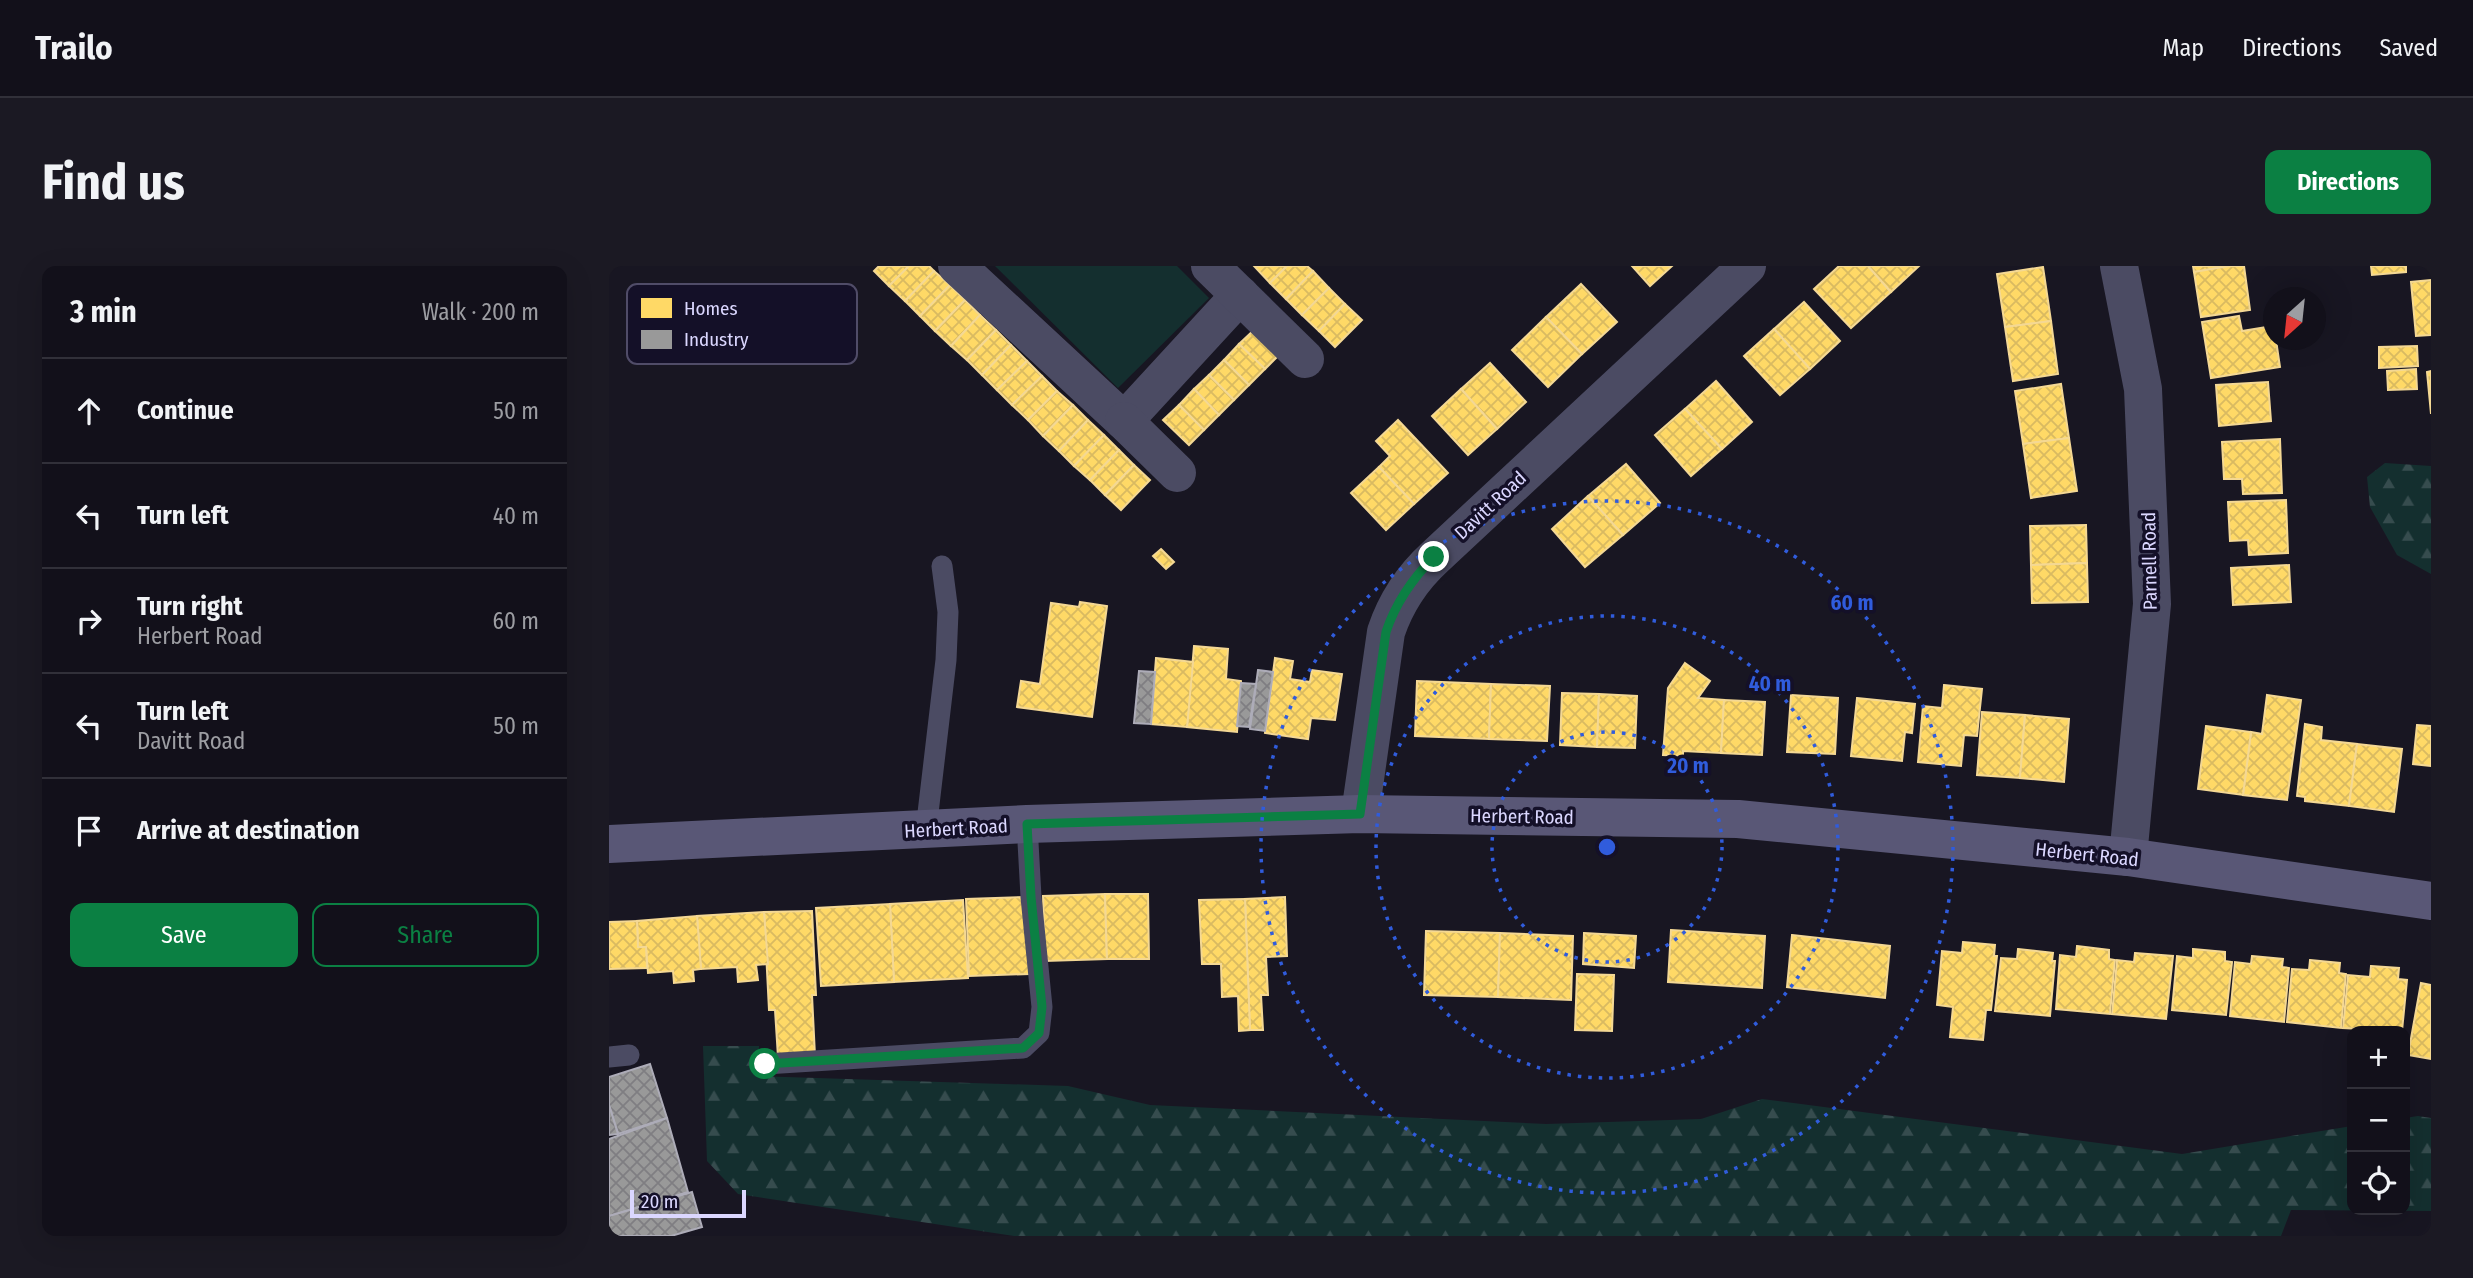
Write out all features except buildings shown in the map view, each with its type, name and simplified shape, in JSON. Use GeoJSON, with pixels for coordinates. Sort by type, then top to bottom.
{"type":"FeatureCollection","features":[{"type":"Feature","properties":{"kind":"street"},"geometry":{"type":"LineString","coordinates":[[957,266],[1177,473]]}},
{"type":"Feature","properties":{"kind":"street"},"geometry":{"type":"LineString","coordinates":[[1210,266],[1305,359]]}},
{"type":"Feature","properties":{"kind":"street","name":"Davitt Road"},"geometry":{"type":"LineString","coordinates":[[1360,814],[1386,632],[1393,611],[1418,572],[1747,266]]}},
{"type":"Feature","properties":{"kind":"street","name":"Parnell Road"},"geometry":{"type":"LineString","coordinates":[[2119,266],[2143,388],[2152,604],[2127,857]]}},
{"type":"Feature","properties":{"kind":"street"},"geometry":{"type":"LineString","coordinates":[[1124,421],[1240,295]]}},
{"type":"Feature","properties":{"kind":"street","name":"Herbert Road"},"geometry":{"type":"LineString","coordinates":[[609,844],[1027,824],[1360,814],[1738,819],[2127,857],[2431,901]]}},
{"type":"Feature","properties":{"kind":"lane"},"geometry":{"type":"LineString","coordinates":[[926,830],[946,660],[948,612],[942,566]]}},
{"type":"Feature","properties":{"kind":"lane"},"geometry":{"type":"LineString","coordinates":[[765,1064],[1023,1048],[1039,1033],[1042,1007],[1027,824]]}},
{"type":"Feature","properties":{"kind":"green space"},"geometry":{"type":"Polygon","coordinates":[[[995,266],[1177,266],[1209,298],[1118,388],[995,266]]]}},
{"type":"Feature","properties":{"kind":"green space"},"geometry":{"type":"Polygon","coordinates":[[[2385,463],[2431,466],[2431,574],[2397,555],[2370,507],[2367,477],[2385,463]]]}},
{"type":"Feature","properties":{"kind":"green space"},"geometry":{"type":"Polygon","coordinates":[[[703,1046],[759,1046],[758,1076],[1068,1086],[1150,1105],[1546,1124],[1701,1119],[1762,1099],[2182,1154],[2347,1127],[2347,1210],[2291,1210],[2281,1236],[1014,1236],[738,1194],[707,1161],[703,1046]]]}},
{"type":"Feature","properties":{"kind":"green space"},"geometry":{"type":"Polygon","coordinates":[[[2410,1117],[2431,1118],[2431,1211],[2410,1211],[2410,1117]]]}},
{"type":"Feature","properties":{"kind":"route"},"geometry":{"type":"LineString","coordinates":[[765,1064],[1023,1048],[1039,1033],[1042,1007],[1027,824],[1360,814],[1386,632],[1393,611],[1406,590],[1418,572],[1434,557]]}}]}
